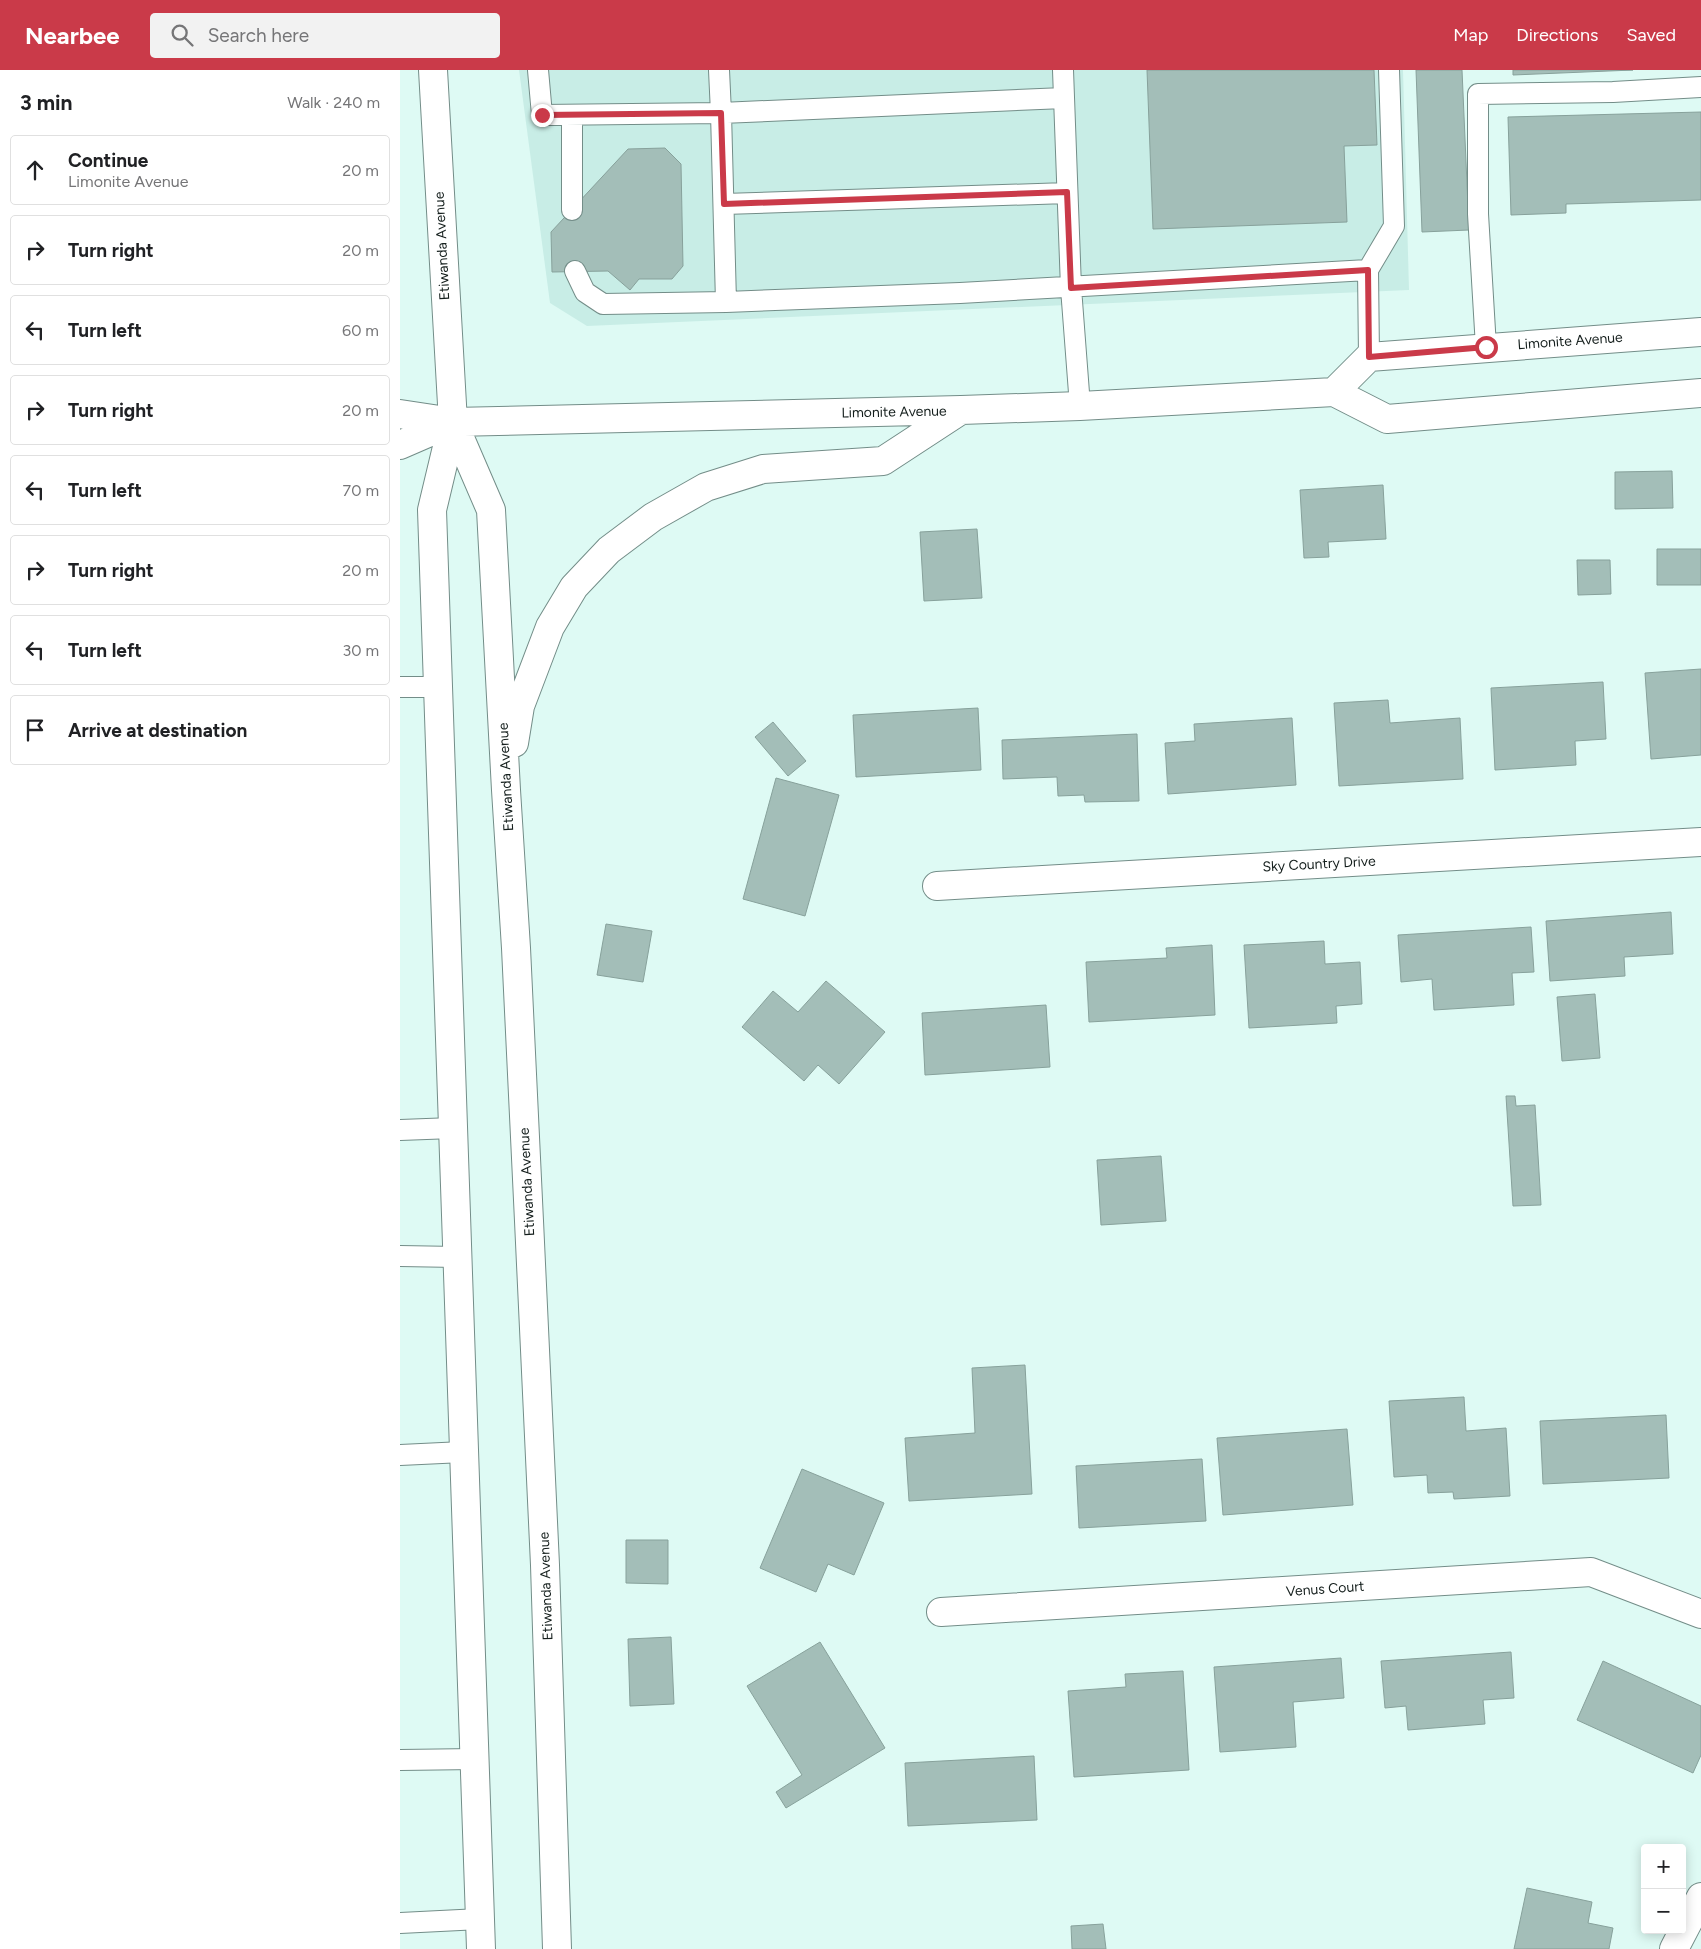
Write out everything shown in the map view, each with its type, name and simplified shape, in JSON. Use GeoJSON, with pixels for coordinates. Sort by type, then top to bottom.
{"type":"FeatureCollection","features":[{"type":"Feature","properties":{"kind":"main road","name":"Etiwanda Avenue"},"geometry":{"type":"LineString","coordinates":[[433,70],[453,422],[432,510],[463,1452],[482,1949]]}},
{"type":"Feature","properties":{"kind":"main road","name":"Limonite Avenue"},"geometry":{"type":"LineString","coordinates":[[1369,357],[1701,332]]}},
{"type":"Feature","properties":{"kind":"main road"},"geometry":{"type":"LineString","coordinates":[[1369,357],[1334,392],[1387,419],[1701,394]]}},
{"type":"Feature","properties":{"kind":"main road","name":"Limonite Avenue"},"geometry":{"type":"LineString","coordinates":[[400,414],[453,422],[1080,406],[1334,392]]}},
{"type":"Feature","properties":{"kind":"main road"},"geometry":{"type":"LineString","coordinates":[[506,790],[520,706],[550,627],[574,587],[609,550],[653,517],[706,487],[763,469],[883,460],[961,410]]}},
{"type":"Feature","properties":{"kind":"main road","name":"Etiwanda Avenue"},"geometry":{"type":"LineString","coordinates":[[453,422],[491,510],[516,948],[545,1555],[557,1949]]}},
{"type":"Feature","properties":{"kind":"main road","name":"Limonite Avenue"},"geometry":{"type":"LineString","coordinates":[[400,445],[453,422]]}},
{"type":"Feature","properties":{"kind":"main road","name":"Sky Country Drive"},"geometry":{"type":"LineString","coordinates":[[937,886],[1701,842]]}},
{"type":"Feature","properties":{"kind":"main road","name":"Venus Court"},"geometry":{"type":"LineString","coordinates":[[941,1612],[1591,1572],[1701,1614]]}},
{"type":"Feature","properties":{"kind":"main road"},"geometry":{"type":"LineString","coordinates":[[1674,1949],[1695,1925],[1701,1897]]}},
{"type":"Feature","properties":{"kind":"lane"},"geometry":{"type":"LineString","coordinates":[[538,70],[542,115],[721,113],[1064,98]]}},
{"type":"Feature","properties":{"kind":"lane"},"geometry":{"type":"LineString","coordinates":[[719,70],[726,302]]}},
{"type":"Feature","properties":{"kind":"lane"},"geometry":{"type":"LineString","coordinates":[[1063,70],[1071,288],[1080,406]]}},
{"type":"Feature","properties":{"kind":"lane"},"geometry":{"type":"LineString","coordinates":[[1369,357],[1368,270],[1394,226],[1389,70]]}},
{"type":"Feature","properties":{"kind":"lane"},"geometry":{"type":"LineString","coordinates":[[1486,347],[1478,214],[1478,94],[1613,92],[1701,86]]}},
{"type":"Feature","properties":{"kind":"lane"},"geometry":{"type":"LineString","coordinates":[[572,115],[572,210]]}},
{"type":"Feature","properties":{"kind":"lane"},"geometry":{"type":"LineString","coordinates":[[724,204],[1067,192]]}},
{"type":"Feature","properties":{"kind":"lane"},"geometry":{"type":"LineString","coordinates":[[575,271],[585,292],[603,304],[726,302],[1071,288],[1368,270]]}},
{"type":"Feature","properties":{"kind":"lane"},"geometry":{"type":"LineString","coordinates":[[400,687],[438,687]]}},
{"type":"Feature","properties":{"kind":"lane"},"geometry":{"type":"LineString","coordinates":[[400,1130],[453,1128]]}},
{"type":"Feature","properties":{"kind":"lane"},"geometry":{"type":"LineString","coordinates":[[400,1256],[457,1257]]}},
{"type":"Feature","properties":{"kind":"lane"},"geometry":{"type":"LineString","coordinates":[[400,1455],[463,1452]]}},
{"type":"Feature","properties":{"kind":"lane"},"geometry":{"type":"LineString","coordinates":[[400,1760],[475,1759]]}},
{"type":"Feature","properties":{"kind":"lane"},"geometry":{"type":"LineString","coordinates":[[400,1923],[480,1918]]}},
{"type":"Feature","properties":{"kind":"shaded area"},"geometry":{"type":"Polygon","coordinates":[[[519,70],[1403,70],[1409,290],[587,326],[550,303],[519,70]]]}},
{"type":"Feature","properties":{"kind":"building"},"geometry":{"type":"Polygon","coordinates":[[[1147,70],[1374,70],[1377,145],[1344,146],[1347,222],[1153,229],[1147,70]]]}},
{"type":"Feature","properties":{"kind":"building"},"geometry":{"type":"Polygon","coordinates":[[[1416,70],[1462,70],[1469,230],[1422,232],[1416,70]]]}},
{"type":"Feature","properties":{"kind":"building"},"geometry":{"type":"Polygon","coordinates":[[[1513,70],[1633,70],[1513,75],[1513,70]]]}},
{"type":"Feature","properties":{"kind":"building"},"geometry":{"type":"Polygon","coordinates":[[[1701,112],[1701,200],[1566,204],[1566,213],[1511,215],[1508,117],[1701,112]]]}},
{"type":"Feature","properties":{"kind":"building"},"geometry":{"type":"Polygon","coordinates":[[[665,148],[681,164],[683,266],[672,279],[639,279],[630,290],[608,271],[552,272],[551,232],[628,149],[665,148]]]}},
{"type":"Feature","properties":{"kind":"building"},"geometry":{"type":"Polygon","coordinates":[[[1672,471],[1673,508],[1615,509],[1615,472],[1672,471]]]}},
{"type":"Feature","properties":{"kind":"building"},"geometry":{"type":"Polygon","coordinates":[[[1383,485],[1386,539],[1328,542],[1329,557],[1304,558],[1300,490],[1383,485]]]}},
{"type":"Feature","properties":{"kind":"building"},"geometry":{"type":"Polygon","coordinates":[[[977,529],[982,598],[924,601],[920,532],[977,529]]]}},
{"type":"Feature","properties":{"kind":"building"},"geometry":{"type":"Polygon","coordinates":[[[1657,549],[1701,549],[1701,585],[1657,585],[1657,549]]]}},
{"type":"Feature","properties":{"kind":"building"},"geometry":{"type":"Polygon","coordinates":[[[1577,560],[1610,560],[1611,594],[1578,595],[1577,560]]]}},
{"type":"Feature","properties":{"kind":"building"},"geometry":{"type":"Polygon","coordinates":[[[1701,669],[1701,755],[1651,759],[1645,673],[1701,669]]]}},
{"type":"Feature","properties":{"kind":"building"},"geometry":{"type":"Polygon","coordinates":[[[1603,682],[1606,739],[1575,741],[1576,765],[1495,770],[1491,688],[1603,682]]]}},
{"type":"Feature","properties":{"kind":"building"},"geometry":{"type":"Polygon","coordinates":[[[1388,700],[1390,723],[1460,718],[1463,779],[1339,786],[1334,703],[1388,700]]]}},
{"type":"Feature","properties":{"kind":"building"},"geometry":{"type":"Polygon","coordinates":[[[978,708],[981,770],[856,777],[853,715],[978,708]]]}},
{"type":"Feature","properties":{"kind":"building"},"geometry":{"type":"Polygon","coordinates":[[[1292,718],[1296,785],[1168,794],[1165,743],[1195,741],[1194,724],[1292,718]]]}},
{"type":"Feature","properties":{"kind":"building"},"geometry":{"type":"Polygon","coordinates":[[[773,722],[806,761],[788,776],[755,737],[773,722]]]}},
{"type":"Feature","properties":{"kind":"building"},"geometry":{"type":"Polygon","coordinates":[[[1137,734],[1139,801],[1085,802],[1084,795],[1058,796],[1057,777],[1003,779],[1002,740],[1137,734]]]}},
{"type":"Feature","properties":{"kind":"building"},"geometry":{"type":"Polygon","coordinates":[[[776,778],[839,795],[805,916],[743,899],[776,778]]]}},
{"type":"Feature","properties":{"kind":"building"},"geometry":{"type":"Polygon","coordinates":[[[1671,912],[1673,954],[1624,957],[1625,976],[1550,981],[1546,921],[1671,912]]]}},
{"type":"Feature","properties":{"kind":"building"},"geometry":{"type":"Polygon","coordinates":[[[606,924],[652,931],[643,982],[597,975],[606,924]]]}},
{"type":"Feature","properties":{"kind":"building"},"geometry":{"type":"Polygon","coordinates":[[[1531,927],[1534,972],[1512,973],[1514,1005],[1434,1010],[1432,979],[1401,982],[1398,935],[1531,927]]]}},
{"type":"Feature","properties":{"kind":"building"},"geometry":{"type":"Polygon","coordinates":[[[1324,941],[1325,964],[1360,962],[1362,1004],[1336,1006],[1337,1023],[1249,1028],[1244,945],[1324,941]]]}},
{"type":"Feature","properties":{"kind":"building"},"geometry":{"type":"Polygon","coordinates":[[[1212,945],[1215,1015],[1089,1022],[1086,962],[1167,958],[1166,948],[1212,945]]]}},
{"type":"Feature","properties":{"kind":"building"},"geometry":{"type":"Polygon","coordinates":[[[826,981],[885,1032],[839,1084],[818,1065],[804,1081],[742,1027],[773,991],[798,1012],[826,981]]]}},
{"type":"Feature","properties":{"kind":"building"},"geometry":{"type":"Polygon","coordinates":[[[1595,994],[1600,1058],[1562,1061],[1557,997],[1595,994]]]}},
{"type":"Feature","properties":{"kind":"building"},"geometry":{"type":"Polygon","coordinates":[[[1046,1005],[1050,1067],[925,1075],[922,1013],[1046,1005]]]}},
{"type":"Feature","properties":{"kind":"building"},"geometry":{"type":"Polygon","coordinates":[[[1506,1096],[1515,1096],[1516,1106],[1535,1105],[1541,1205],[1513,1206],[1506,1096]]]}},
{"type":"Feature","properties":{"kind":"building"},"geometry":{"type":"Polygon","coordinates":[[[1161,1156],[1166,1221],[1101,1225],[1097,1160],[1161,1156]]]}},
{"type":"Feature","properties":{"kind":"building"},"geometry":{"type":"Polygon","coordinates":[[[1025,1365],[1032,1494],[909,1501],[905,1438],[975,1433],[972,1368],[1025,1365]]]}},
{"type":"Feature","properties":{"kind":"building"},"geometry":{"type":"Polygon","coordinates":[[[1464,1397],[1466,1431],[1506,1428],[1510,1496],[1454,1499],[1453,1492],[1428,1493],[1427,1475],[1394,1477],[1389,1401],[1464,1397]]]}},
{"type":"Feature","properties":{"kind":"building"},"geometry":{"type":"Polygon","coordinates":[[[1666,1415],[1669,1478],[1543,1484],[1540,1421],[1666,1415]]]}},
{"type":"Feature","properties":{"kind":"building"},"geometry":{"type":"Polygon","coordinates":[[[1347,1429],[1353,1505],[1223,1515],[1217,1438],[1347,1429]]]}},
{"type":"Feature","properties":{"kind":"building"},"geometry":{"type":"Polygon","coordinates":[[[1202,1459],[1206,1521],[1079,1528],[1076,1466],[1202,1459]]]}},
{"type":"Feature","properties":{"kind":"building"},"geometry":{"type":"Polygon","coordinates":[[[802,1469],[884,1503],[854,1575],[828,1564],[816,1592],[760,1568],[802,1469]]]}},
{"type":"Feature","properties":{"kind":"building"},"geometry":{"type":"Polygon","coordinates":[[[626,1540],[668,1540],[668,1584],[626,1583],[626,1540]]]}},
{"type":"Feature","properties":{"kind":"building"},"geometry":{"type":"Polygon","coordinates":[[[671,1637],[674,1704],[630,1706],[628,1639],[671,1637]]]}},
{"type":"Feature","properties":{"kind":"building"},"geometry":{"type":"Polygon","coordinates":[[[820,1642],[885,1748],[786,1808],[776,1792],[802,1775],[747,1686],[820,1642]]]}},
{"type":"Feature","properties":{"kind":"building"},"geometry":{"type":"Polygon","coordinates":[[[1511,1652],[1514,1698],[1483,1700],[1485,1724],[1408,1730],[1406,1706],[1385,1708],[1381,1661],[1511,1652]]]}},
{"type":"Feature","properties":{"kind":"building"},"geometry":{"type":"Polygon","coordinates":[[[1341,1658],[1344,1698],[1293,1702],[1296,1747],[1220,1752],[1214,1667],[1341,1658]]]}},
{"type":"Feature","properties":{"kind":"building"},"geometry":{"type":"Polygon","coordinates":[[[1603,1661],[1701,1706],[1701,1755],[1693,1773],[1577,1720],[1603,1661]]]}},
{"type":"Feature","properties":{"kind":"building"},"geometry":{"type":"Polygon","coordinates":[[[1183,1671],[1189,1770],[1074,1777],[1068,1691],[1126,1687],[1125,1674],[1183,1671]]]}},
{"type":"Feature","properties":{"kind":"building"},"geometry":{"type":"Polygon","coordinates":[[[1034,1756],[1037,1820],[908,1826],[905,1763],[1034,1756]]]}},
{"type":"Feature","properties":{"kind":"building"},"geometry":{"type":"Polygon","coordinates":[[[1527,1888],[1592,1902],[1588,1923],[1613,1928],[1609,1949],[1514,1949],[1527,1888]]]}},
{"type":"Feature","properties":{"kind":"building"},"geometry":{"type":"Polygon","coordinates":[[[1103,1924],[1106,1949],[1072,1949],[1071,1926],[1103,1924]]]}},
{"type":"Feature","properties":{"kind":"route"},"geometry":{"type":"LineString","coordinates":[[542,115],[721,113],[724,204],[1067,192],[1071,288],[1368,270],[1369,357],[1486,347]]}}]}
